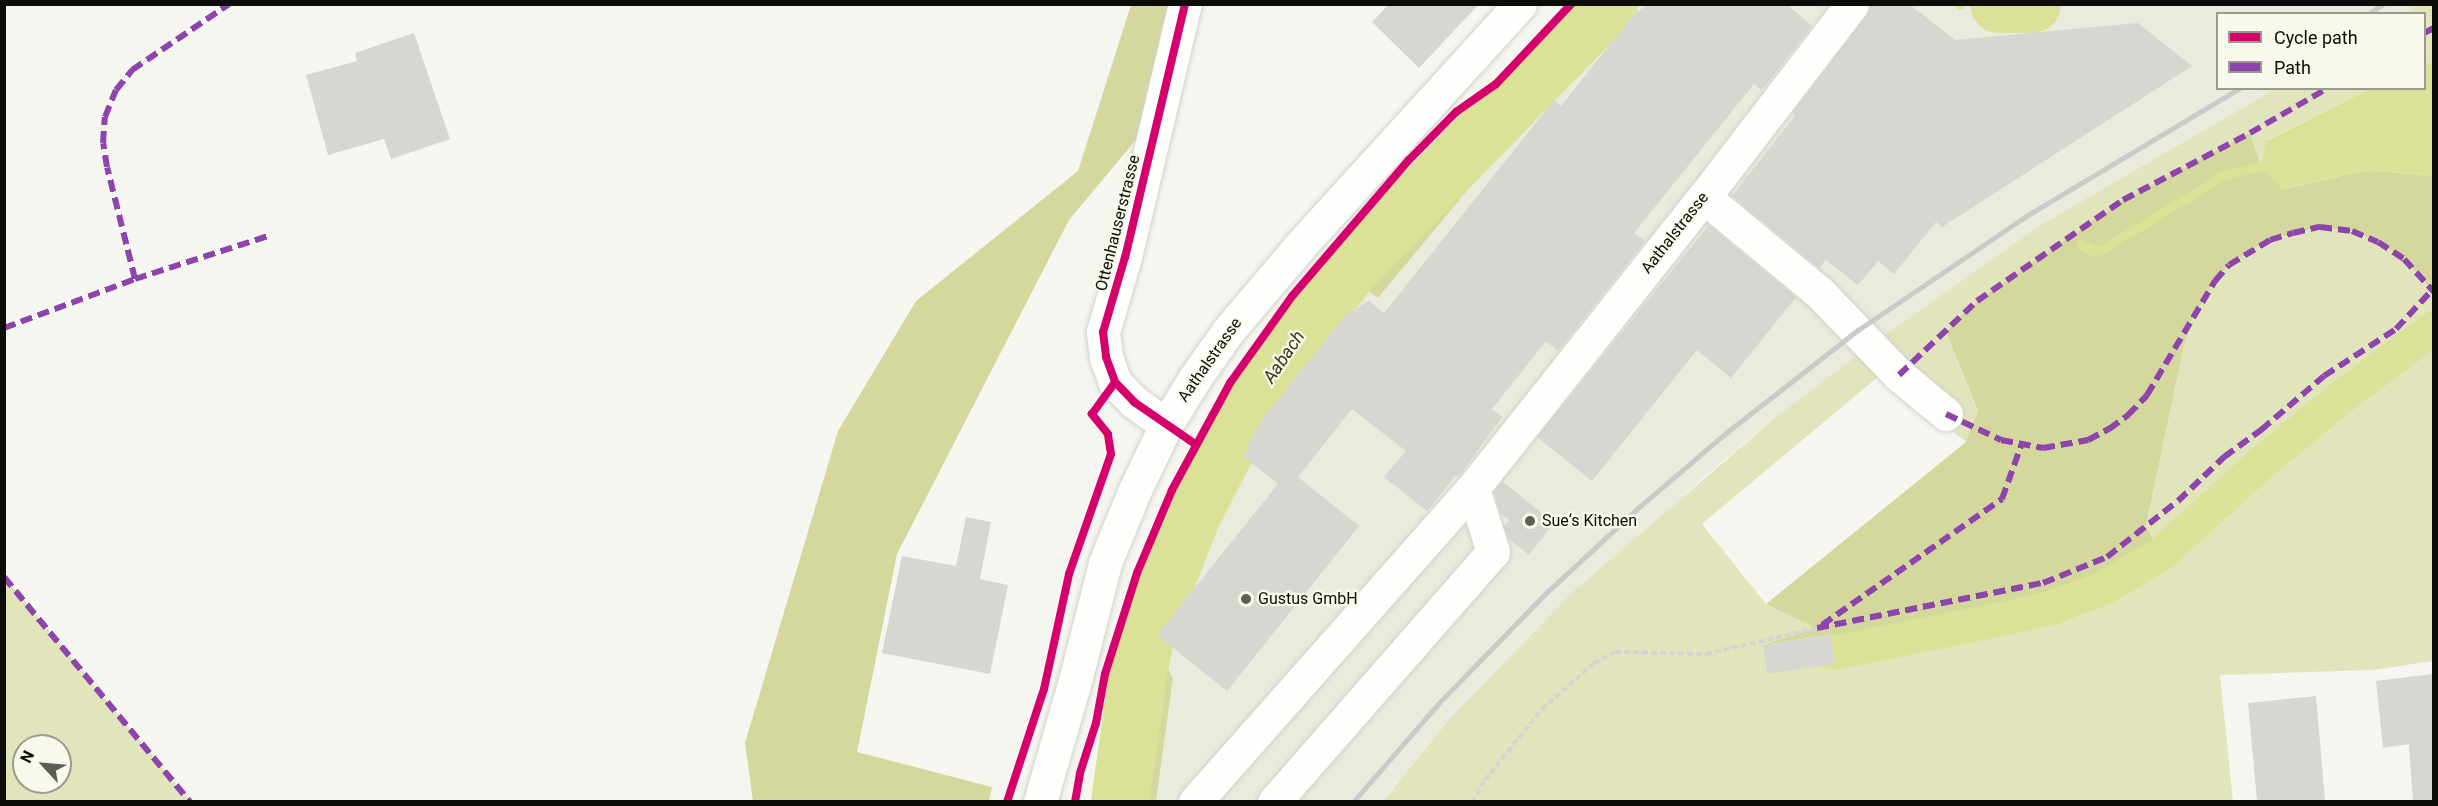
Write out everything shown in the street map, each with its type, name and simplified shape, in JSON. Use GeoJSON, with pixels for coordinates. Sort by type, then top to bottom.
{"type":"FeatureCollection","features":[{"type":"Feature","properties":{"kind":"main road","name":"Ottenhauserstrasse"},"geometry":{"type":"LineString","coordinates":[[1166,425],[1134,402],[1115,382],[1106,357],[1103,332],[1125,256],[1185,4]]}},
{"type":"Feature","properties":{"kind":"main road","name":"Aathalstrasse"},"geometry":{"type":"LineString","coordinates":[[1046,800],[1105,563],[1134,492],[1166,425],[1228,331],[1300,246],[1521,4]]}},
{"type":"Feature","properties":{"kind":"main road","name":"Aathalstrasse"},"geometry":{"type":"LineString","coordinates":[[1195,801],[1473,488],[1704,197],[1852,4]]}},
{"type":"Feature","properties":{"kind":"main road"},"geometry":{"type":"LineString","coordinates":[[1704,197],[1820,292],[1899,375],[1946,414]]}},
{"type":"Feature","properties":{"kind":"main road"},"geometry":{"type":"LineString","coordinates":[[1274,801],[1493,552],[1473,488]]}},
{"type":"Feature","properties":{"kind":"path"},"geometry":{"type":"LineString","coordinates":[[1472,801],[1485,780],[1542,709],[1594,663],[1608,655],[1616,652],[1706,654],[1817,628]]}},
{"type":"Feature","properties":{"kind":"shaded area"},"geometry":{"type":"Polygon","coordinates":[[[1586,4],[1621,5],[1378,298],[1361,285],[1242,434],[1147,631],[1173,678],[1156,801],[1094,801],[1111,698],[1130,614],[1144,574],[1201,447],[1233,396],[1342,250],[1586,4]]]}},
{"type":"Feature","properties":{"kind":"shaded area"},"geometry":{"type":"Polygon","coordinates":[[[1131,5],[1185,5],[1160,111],[1069,220],[897,554],[857,752],[992,787],[989,801],[753,801],[745,743],[838,431],[916,301],[1078,171],[1131,5]]]}},
{"type":"Feature","properties":{"kind":"shaded area"},"geometry":{"type":"Polygon","coordinates":[[[1621,5],[2418,5],[2406,12],[2216,12],[2216,90],[2273,90],[2039,226],[1872,344],[1776,417],[1706,475],[1451,717],[1382,801],[1156,801],[1173,678],[1147,631],[1242,434],[1361,284],[1378,298],[1621,5]]]}},
{"type":"Feature","properties":{"kind":"shaded area"},"geometry":{"type":"Polygon","coordinates":[[[2418,5],[2433,5],[2433,62],[2426,64],[2426,12],[2406,12],[2418,5]]]}},
{"type":"Feature","properties":{"kind":"shaded area"},"geometry":{"type":"Polygon","coordinates":[[[2433,62],[2433,176],[2368,170],[2282,189],[2261,166],[2266,141],[2368,90],[2426,90],[2426,64],[2433,62]]]}},
{"type":"Feature","properties":{"kind":"shaded area"},"geometry":{"type":"Polygon","coordinates":[[[2273,90],[2368,90],[2267,140],[2261,166],[2250,134],[1946,332],[1978,412],[1966,442],[1880,375],[1702,524],[1766,604],[1817,628],[1763,645],[1767,673],[1835,663],[1833,653],[2054,607],[2160,555],[2146,527],[2188,327],[2215,281],[2229,265],[2270,240],[2320,227],[2352,231],[2378,242],[2404,259],[2433,292],[2433,661],[2373,670],[2220,675],[2233,801],[1382,802],[1451,717],[1573,592],[1776,417],[1872,344],[2039,226],[2273,90]]]}},
{"type":"Feature","properties":{"kind":"shaded area"},"geometry":{"type":"Polygon","coordinates":[[[2250,133],[2261,166],[2283,189],[2368,170],[2433,176],[2433,292],[2404,259],[2378,242],[2352,231],[2320,227],[2269,240],[2229,265],[2215,281],[2188,327],[2146,526],[2160,555],[2104,588],[2054,607],[2002,619],[1833,653],[1830,635],[1763,645],[1816,628],[1766,604],[1966,442],[1978,411],[1946,332],[1961,316],[1977,301],[2123,200],[2250,133]]]}},
{"type":"Feature","properties":{"kind":"shaded area"},"geometry":{"type":"Polygon","coordinates":[[[5,577],[190,801],[5,801],[5,577]]]}},
{"type":"Feature","properties":{"kind":"building"},"geometry":{"type":"Polygon","coordinates":[[[1389,4],[1479,4],[1419,68],[1372,22],[1389,4]]]}},
{"type":"Feature","properties":{"kind":"building"},"geometry":{"type":"Polygon","coordinates":[[[1649,4],[1786,4],[1812,26],[1762,90],[1754,84],[1634,233],[1645,241],[1558,351],[1546,341],[1492,409],[1502,417],[1459,476],[1455,476],[1427,511],[1384,477],[1406,451],[1352,409],[1298,477],[1359,526],[1227,691],[1157,635],[1278,484],[1243,456],[1250,447],[1247,445],[1264,417],[1345,316],[1369,301],[1384,313],[1554,100],[1561,106],[1635,13],[1649,4]]]}},
{"type":"Feature","properties":{"kind":"building"},"geometry":{"type":"Polygon","coordinates":[[[1870,4],[1909,4],[1955,40],[2138,23],[2192,66],[1942,227],[1936,222],[1894,274],[1878,261],[1858,285],[1826,260],[1819,268],[1732,196],[1795,116],[1792,113],[1867,15],[1870,4]]]}},
{"type":"Feature","properties":{"kind":"building"},"geometry":{"type":"Polygon","coordinates":[[[414,33],[450,139],[391,159],[384,139],[328,155],[306,75],[357,61],[355,53],[414,33]]]}},
{"type":"Feature","properties":{"kind":"building"},"geometry":{"type":"Polygon","coordinates":[[[1709,225],[1796,297],[1731,378],[1697,350],[1592,481],[1537,437],[1709,225]]]}},
{"type":"Feature","properties":{"kind":"building","name":"Sue‘s Kitchen"},"geometry":{"type":"Polygon","coordinates":[[[1502,481],[1554,523],[1529,555],[1508,538],[1504,526],[1509,520],[1500,513],[1494,492],[1502,481]]]}},
{"type":"Feature","properties":{"kind":"building"},"geometry":{"type":"Polygon","coordinates":[[[966,517],[991,522],[980,579],[1008,585],[990,674],[882,653],[902,556],[956,566],[966,517]]]}},
{"type":"Feature","properties":{"kind":"building"},"geometry":{"type":"Polygon","coordinates":[[[1831,635],[1835,664],[1767,674],[1763,645],[1831,635]]]}},
{"type":"Feature","properties":{"kind":"building"},"geometry":{"type":"Polygon","coordinates":[[[2433,674],[2433,801],[2413,801],[2409,744],[2383,748],[2376,681],[2433,674]]]}},
{"type":"Feature","properties":{"kind":"building"},"geometry":{"type":"Polygon","coordinates":[[[2316,696],[2325,801],[2257,801],[2248,703],[2316,696]]]}},
{"type":"Feature","properties":{"kind":"waterway","name":"Aabach"},"geometry":{"type":"LineString","coordinates":[[1120,802],[1138,674],[1147,629],[1192,515],[1226,449],[1260,391],[1304,327],[1352,267],[1609,4]]}},
{"type":"Feature","properties":{"kind":"waterway","name":"Aabach"},"geometry":{"type":"LineString","coordinates":[[1999,4],[2032,4]]}},
{"type":"Feature","properties":{"kind":"waterway"},"geometry":{"type":"LineString","coordinates":[[2081,244],[2093,251],[2101,250],[2224,175],[2261,166]]}},
{"type":"Feature","properties":{"kind":"waterway"},"geometry":{"type":"LineString","coordinates":[[1833,653],[2054,607],[2104,588],[2160,555],[2257,467],[2338,400],[2434,328]]}},
{"type":"Feature","properties":{"kind":"railway"},"geometry":{"type":"LineString","coordinates":[[2371,12],[2383,4]]}},
{"type":"Feature","properties":{"kind":"railway"},"geometry":{"type":"LineString","coordinates":[[1353,802],[1439,703],[1544,595],[1637,509],[1726,433],[1858,330],[2028,215],[2237,90]]}},
{"type":"Feature","properties":{"kind":"marked path"},"geometry":{"type":"LineString","coordinates":[[4,328],[135,279],[107,167],[103,143],[105,117],[116,90],[132,70],[229,4]]}},
{"type":"Feature","properties":{"kind":"marked path"},"geometry":{"type":"LineString","coordinates":[[2426,32],[2434,28]]}},
{"type":"Feature","properties":{"kind":"marked path"},"geometry":{"type":"LineString","coordinates":[[1899,375],[1977,301],[2123,200],[2250,133],[2325,90]]}},
{"type":"Feature","properties":{"kind":"marked path"},"geometry":{"type":"LineString","coordinates":[[1946,414],[2001,440],[2043,448],[2088,440],[2109,429],[2128,415],[2147,395],[2215,281],[2229,265],[2270,240],[2293,233],[2320,227],[2352,231],[2378,242],[2404,259],[2434,292]]}},
{"type":"Feature","properties":{"kind":"marked path"},"geometry":{"type":"LineString","coordinates":[[135,279],[268,236]]}},
{"type":"Feature","properties":{"kind":"marked path"},"geometry":{"type":"LineString","coordinates":[[1817,628],[2043,583],[2107,557],[2178,501],[2224,457],[2261,430],[2324,376],[2396,329],[2434,288]]}},
{"type":"Feature","properties":{"kind":"marked path"},"geometry":{"type":"LineString","coordinates":[[1822,625],[2002,499],[2021,446]]}},
{"type":"Feature","properties":{"kind":"marked path"},"geometry":{"type":"LineString","coordinates":[[4,577],[190,802]]}},
{"type":"Feature","properties":{"kind":"cycle path"},"geometry":{"type":"LineString","coordinates":[[1185,4],[1125,257],[1103,332],[1106,357],[1115,382],[1134,402],[1195,444]]}},
{"type":"Feature","properties":{"kind":"cycle path"},"geometry":{"type":"LineString","coordinates":[[1075,802],[1080,773],[1096,723],[1105,674],[1137,573],[1172,490],[1230,383],[1293,295],[1408,161],[1456,112],[1496,84],[1571,4]]}},
{"type":"Feature","properties":{"kind":"cycle path"},"geometry":{"type":"LineString","coordinates":[[1007,802],[1044,689],[1069,574],[1111,454],[1108,434],[1092,414],[1115,382]]}},
{"type":"Feature","properties":{"kind":"place","name":"Sue‘s Kitchen"},"geometry":{"type":"Point","coordinates":[1530,521]}},
{"type":"Feature","properties":{"kind":"place","name":"Gustus GmbH"},"geometry":{"type":"Point","coordinates":[1246,599]}}]}
